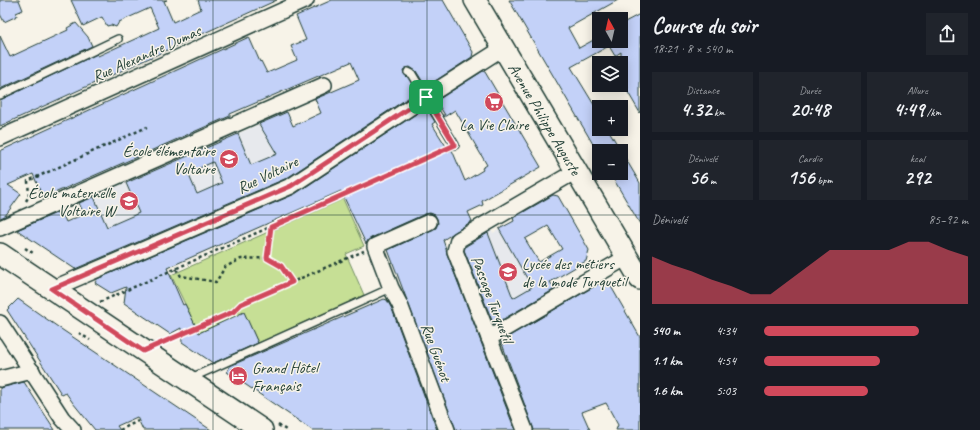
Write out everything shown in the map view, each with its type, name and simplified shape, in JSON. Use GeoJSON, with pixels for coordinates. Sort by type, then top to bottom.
{"type":"FeatureCollection","features":[{"type":"Feature","properties":{"kind":"main road","name":"Avenue Philippe Auguste"},"geometry":{"type":"LineString","coordinates":[[475,0],[640,279]]}},
{"type":"Feature","properties":{"kind":"main road"},"geometry":{"type":"LineString","coordinates":[[0,254],[262,430]]}},
{"type":"Feature","properties":{"kind":"street","name":"Rue Alexandre Dumas"},"geometry":{"type":"LineString","coordinates":[[0,138],[306,0]]}},
{"type":"Feature","properties":{"kind":"street","name":"Rue Voltaire"},"geometry":{"type":"LineString","coordinates":[[52,289],[291,186],[503,48]]}},
{"type":"Feature","properties":{"kind":"street"},"geometry":{"type":"LineString","coordinates":[[0,228],[324,85]]}},
{"type":"Feature","properties":{"kind":"street","name":"Passage Turquetil"},"geometry":{"type":"LineString","coordinates":[[525,430],[456,251],[458,240],[576,172]]}},
{"type":"Feature","properties":{"kind":"street","name":"Rue Guénot"},"geometry":{"type":"LineString","coordinates":[[429,222],[375,246],[391,288],[400,305],[447,430]]}},
{"type":"Feature","properties":{"kind":"street"},"geometry":{"type":"LineString","coordinates":[[489,338],[627,257]]}},
{"type":"Feature","properties":{"kind":"street"},"geometry":{"type":"LineString","coordinates":[[0,323],[62,418],[73,430]]}},
{"type":"Feature","properties":{"kind":"street"},"geometry":{"type":"LineString","coordinates":[[0,379],[32,371]]}},
{"type":"Feature","properties":{"kind":"lane"},"geometry":{"type":"LineString","coordinates":[[0,95],[118,39]]}},
{"type":"Feature","properties":{"kind":"lane"},"geometry":{"type":"LineString","coordinates":[[408,72],[412,74],[455,145]]}},
{"type":"Feature","properties":{"kind":"lane"},"geometry":{"type":"LineString","coordinates":[[186,380],[391,288]]}},
{"type":"Feature","properties":{"kind":"path"},"geometry":{"type":"LineString","coordinates":[[14,222],[29,196],[28,181],[147,127]]}},
{"type":"Feature","properties":{"kind":"path"},"geometry":{"type":"LineString","coordinates":[[84,311],[455,145]]}},
{"type":"Feature","properties":{"kind":"path"},"geometry":{"type":"LineString","coordinates":[[267,258],[271,227]]}},
{"type":"Feature","properties":{"kind":"path"},"geometry":{"type":"LineString","coordinates":[[25,248],[33,254]]}},
{"type":"Feature","properties":{"kind":"path"},"geometry":{"type":"LineString","coordinates":[[143,351],[233,312],[241,304],[368,249]]}},
{"type":"Feature","properties":{"kind":"path"},"geometry":{"type":"LineString","coordinates":[[176,269],[181,276],[216,282],[225,267],[241,259],[267,258],[281,266],[292,282]]}},
{"type":"Feature","properties":{"kind":"path"},"geometry":{"type":"LineString","coordinates":[[79,332],[90,340]]}},
{"type":"Feature","properties":{"kind":"path"},"geometry":{"type":"LineString","coordinates":[[120,430],[138,421]]}},
{"type":"Feature","properties":{"kind":"shaded area","name":"École élémentaire Voltaire"},"geometry":{"type":"Polygon","coordinates":[[[287,112],[293,126],[267,137],[280,158],[104,235],[89,199],[287,112]]]}},
{"type":"Feature","properties":{"kind":"shaded area","name":"Lycée des métiers de la mode Turquetil"},"geometry":{"type":"Polygon","coordinates":[[[514,221],[555,290],[497,324],[491,323],[463,250],[465,245],[491,230],[493,233],[514,221]]]}},
{"type":"Feature","properties":{"kind":"green space"},"geometry":{"type":"Polygon","coordinates":[[[343,199],[364,246],[346,254],[364,295],[258,343],[244,313],[199,333],[171,275],[343,199]]]}},
{"type":"Feature","properties":{"kind":"building"},"geometry":{"type":"Polygon","coordinates":[[[0,0],[19,0],[23,10],[16,13],[17,16],[4,22],[0,14],[0,0]]]}},
{"type":"Feature","properties":{"kind":"building"},"geometry":{"type":"Polygon","coordinates":[[[71,0],[167,0],[164,1],[173,22],[201,9],[198,0],[277,0],[0,126],[0,100],[97,54],[98,56],[159,28],[150,8],[119,22],[116,27],[111,25],[107,26],[102,17],[83,26],[71,0]]]}},
{"type":"Feature","properties":{"kind":"building"},"geometry":{"type":"Polygon","coordinates":[[[332,0],[443,0],[473,52],[472,57],[426,87],[416,71],[410,67],[406,68],[403,70],[404,74],[417,92],[287,178],[75,269],[17,230],[61,211],[66,222],[84,214],[79,203],[94,197],[107,227],[139,213],[126,183],[238,134],[251,165],[277,154],[259,124],[287,112],[293,126],[321,113],[315,99],[359,80],[351,62],[230,114],[230,116],[43,198],[33,174],[8,185],[21,194],[5,216],[0,218],[0,151],[249,37],[260,62],[261,61],[267,73],[297,60],[291,46],[306,40],[296,16],[332,0]],[[213,162],[188,173],[197,194],[222,183],[213,162]]]}},
{"type":"Feature","properties":{"kind":"building"},"geometry":{"type":"Polygon","coordinates":[[[509,0],[618,0],[597,12],[592,12],[592,15],[568,28],[579,48],[592,41],[592,48],[605,48],[571,67],[592,102],[592,136],[612,136],[617,144],[593,144],[509,0]]]}},
{"type":"Feature","properties":{"kind":"building"},"geometry":{"type":"Polygon","coordinates":[[[640,14],[640,113],[628,92],[628,56],[621,56],[621,52],[615,56],[610,48],[628,48],[628,20],[640,14]]]}},
{"type":"Feature","properties":{"kind":"building"},"geometry":{"type":"Polygon","coordinates":[[[76,23],[88,37],[92,46],[0,89],[0,36],[10,57],[68,30],[67,28],[76,23]]]}},
{"type":"Feature","properties":{"kind":"building"},"geometry":{"type":"Polygon","coordinates":[[[483,71],[541,167],[482,201],[483,205],[468,212],[472,221],[443,240],[447,254],[515,430],[456,430],[388,250],[436,228],[438,223],[437,219],[435,215],[430,213],[371,238],[366,244],[341,191],[167,268],[183,305],[185,304],[199,333],[244,312],[258,343],[213,363],[182,342],[181,328],[170,334],[124,303],[126,287],[111,293],[95,283],[97,279],[295,194],[422,110],[429,112],[435,122],[432,124],[449,151],[452,150],[465,181],[483,170],[482,168],[487,165],[455,110],[444,117],[442,115],[445,115],[436,101],[483,71]]]}},
{"type":"Feature","properties":{"kind":"building"},"geometry":{"type":"Polygon","coordinates":[[[628,163],[640,183],[640,224],[614,180],[628,180],[628,163]]]}},
{"type":"Feature","properties":{"kind":"building"},"geometry":{"type":"Polygon","coordinates":[[[553,195],[558,196],[589,250],[586,261],[550,282],[555,289],[495,324],[493,323],[464,250],[466,246],[488,233],[513,298],[532,287],[499,229],[514,221],[513,218],[553,195]],[[548,226],[525,239],[539,262],[562,249],[548,226]]]}},
{"type":"Feature","properties":{"kind":"building"},"geometry":{"type":"Polygon","coordinates":[[[605,280],[609,283],[640,337],[640,430],[616,430],[618,425],[606,403],[582,412],[590,430],[534,430],[501,341],[605,280]]]}},
{"type":"Feature","properties":{"kind":"building"},"geometry":{"type":"Polygon","coordinates":[[[18,299],[211,430],[143,430],[137,417],[117,426],[120,430],[95,430],[66,393],[62,395],[7,310],[18,299]]]}},
{"type":"Feature","properties":{"kind":"building"},"geometry":{"type":"Polygon","coordinates":[[[384,299],[387,300],[392,309],[437,430],[312,430],[227,372],[230,366],[384,299]]]}},
{"type":"Feature","properties":{"kind":"building"},"geometry":{"type":"Polygon","coordinates":[[[24,382],[55,430],[0,430],[0,388],[24,382]]]}},
{"type":"Feature","properties":{"kind":"place","name":"La Vie Claire"},"geometry":{"type":"Point","coordinates":[494,102]}},
{"type":"Feature","properties":{"kind":"place","name":"École élémentaire Voltaire"},"geometry":{"type":"Point","coordinates":[229,159]}},
{"type":"Feature","properties":{"kind":"place","name":"École maternelle Voltaire W"},"geometry":{"type":"Point","coordinates":[129,201]}},
{"type":"Feature","properties":{"kind":"place","name":"Lycée des métiers de la mode Turquetil"},"geometry":{"type":"Point","coordinates":[508,272]}},
{"type":"Feature","properties":{"kind":"place","name":"Grand Hôtel Français"},"geometry":{"type":"Point","coordinates":[238,376]}},
{"type":"Feature","properties":{"kind":"route"},"geometry":{"type":"LineString","coordinates":[[426,97],[455,145],[271,227],[267,258],[281,266],[292,282],[241,304],[233,312],[143,351],[52,289],[291,186],[426,97]]}}]}
